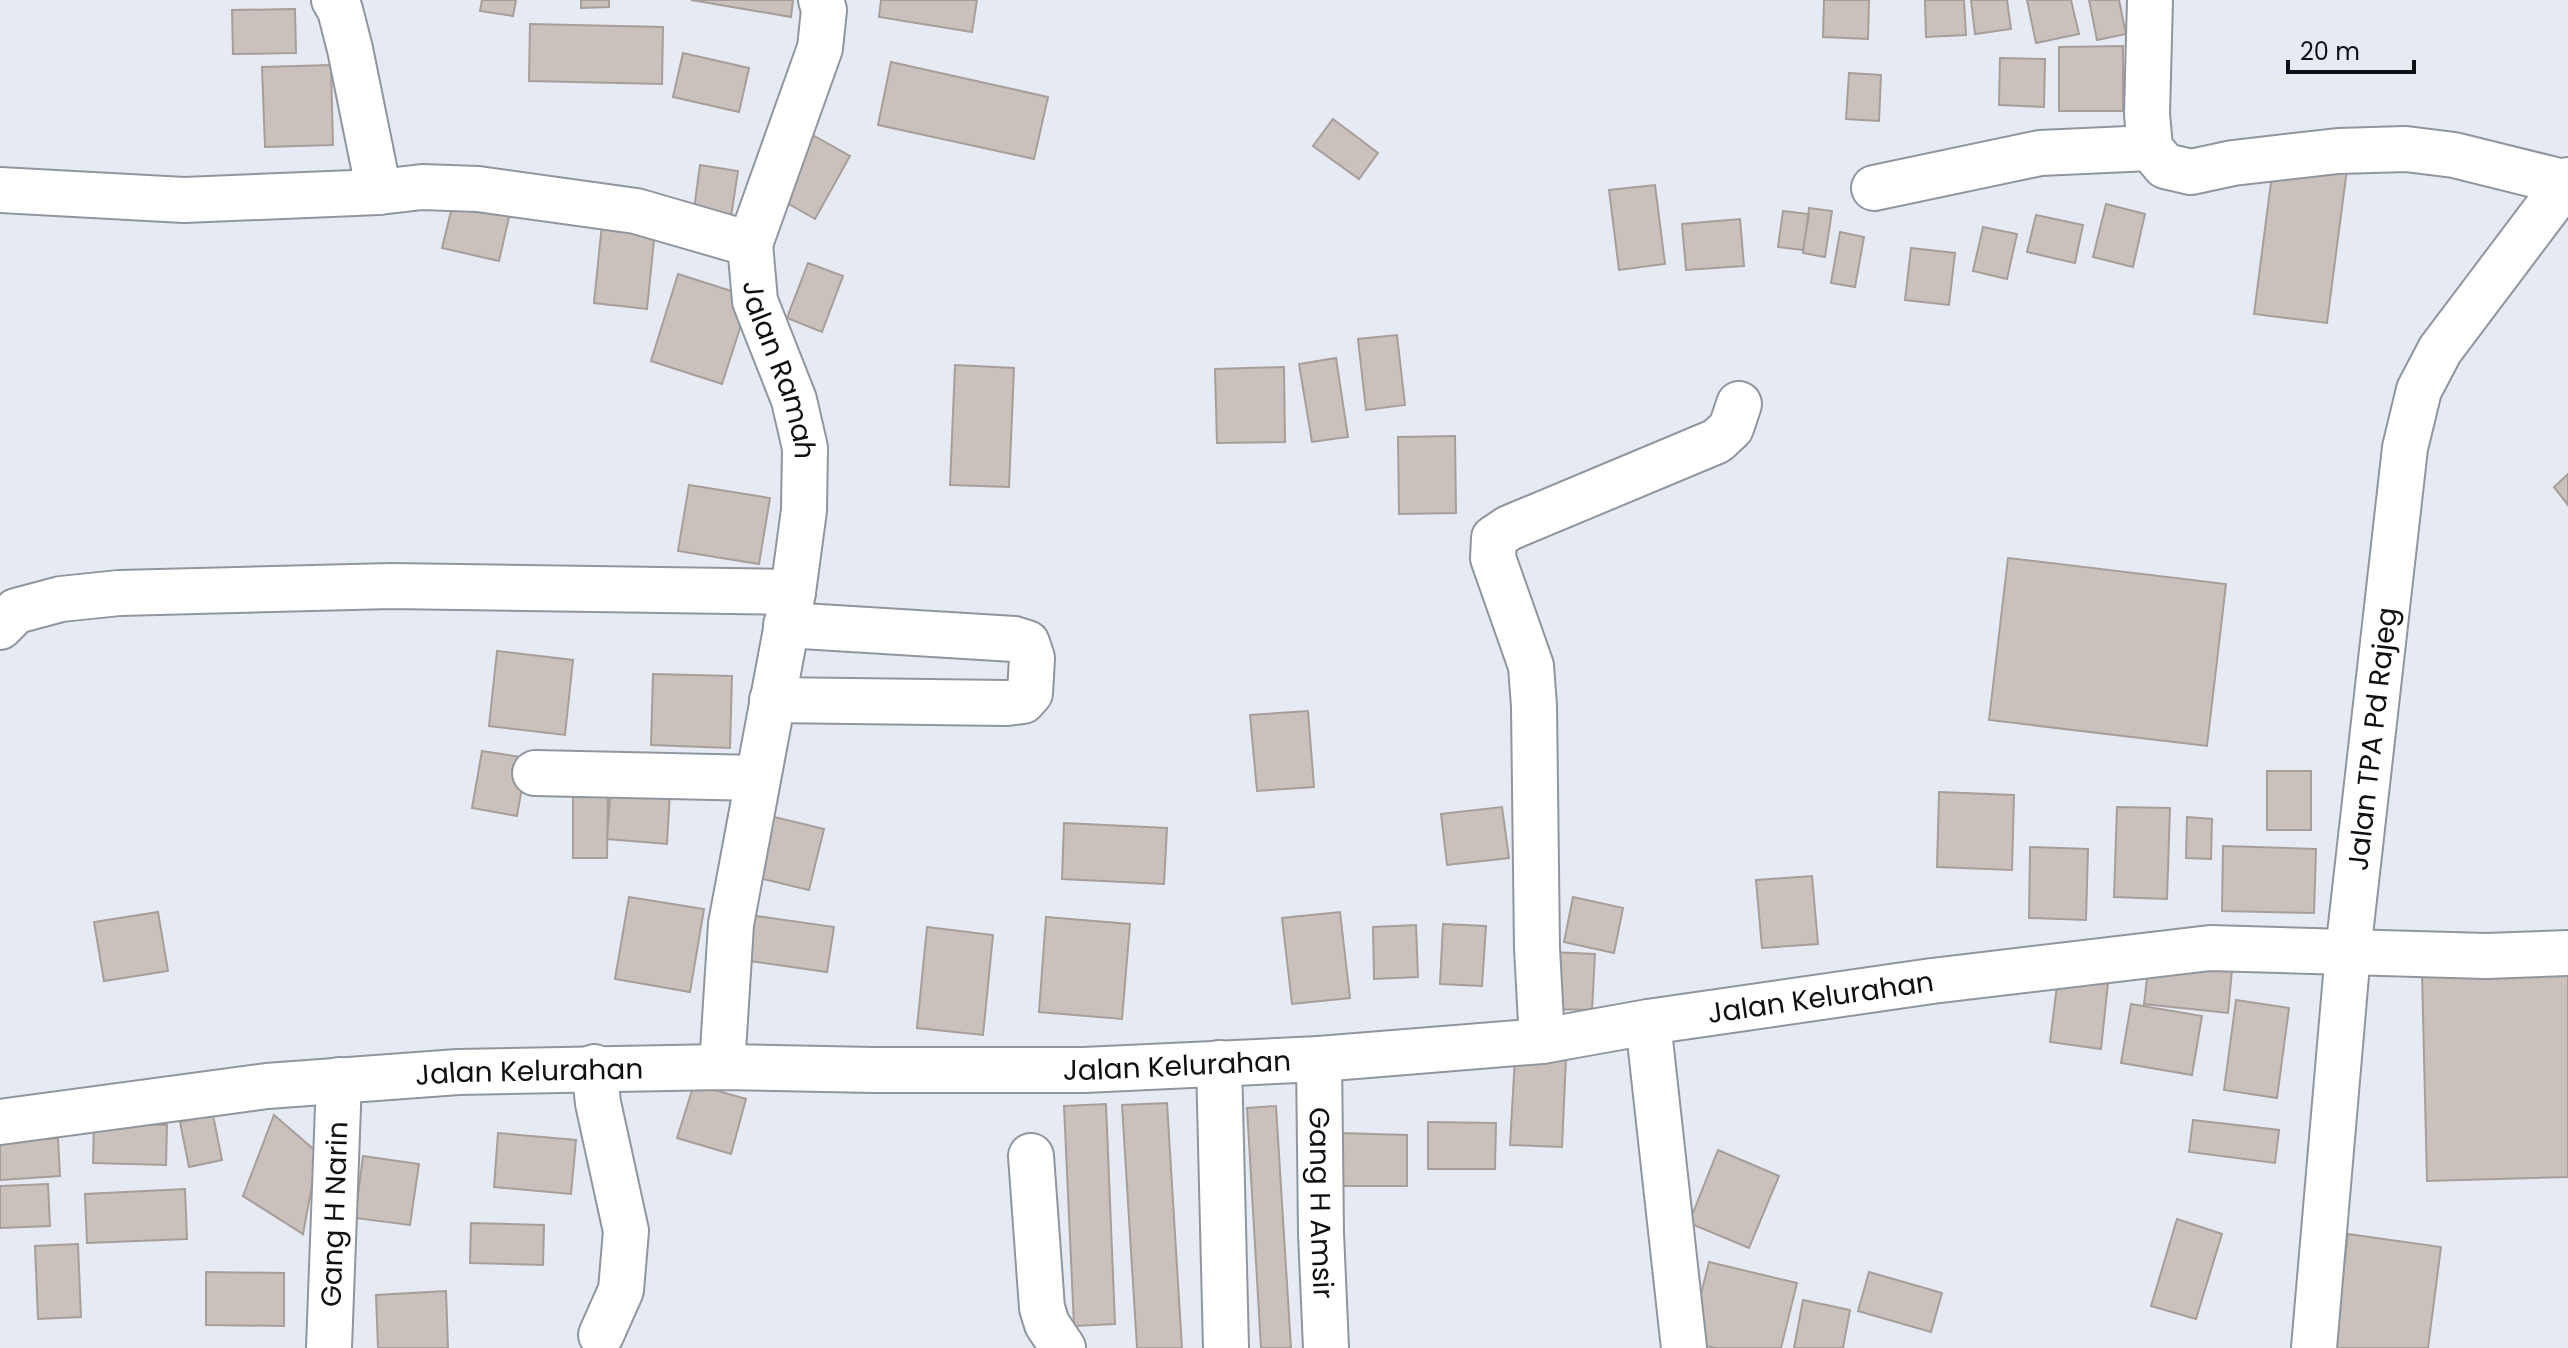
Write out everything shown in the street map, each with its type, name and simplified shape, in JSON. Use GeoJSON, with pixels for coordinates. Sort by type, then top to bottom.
{"type":"FeatureCollection","features":[{"type":"Feature","properties":{"kind":"street"},"geometry":{"type":"LineString","coordinates":[[334,0],[340,10],[350,49],[379,192]]}},
{"type":"Feature","properties":{"kind":"street"},"geometry":{"type":"LineString","coordinates":[[750,244],[820,48],[824,10],[821,0]]}},
{"type":"Feature","properties":{"kind":"street"},"geometry":{"type":"LineString","coordinates":[[2150,0],[2147,114],[2150,148],[2165,166],[2191,172],[2233,163],[2338,151],[2406,149],[2454,155],[2567,182]]}},
{"type":"Feature","properties":{"kind":"street"},"geometry":{"type":"LineString","coordinates":[[1874,188],[2040,153],[2150,148]]}},
{"type":"Feature","properties":{"kind":"street","name":"Jalan TPA Pd Rajeg"},"geometry":{"type":"LineString","coordinates":[[2314,1348],[2348,952],[2405,448],[2419,390],[2440,350],[2567,182]]}},
{"type":"Feature","properties":{"kind":"street","name":"Jalan Ramah"},"geometry":{"type":"LineString","coordinates":[[0,190],[184,200],[379,192],[422,187],[478,189],[636,211],[750,244],[755,301],[794,400],[805,448],[804,510],[790,608],[731,924],[722,1067]]}},
{"type":"Feature","properties":{"kind":"street"},"geometry":{"type":"LineString","coordinates":[[1542,1041],[1531,666],[1493,558],[1494,538],[1509,528],[1717,441],[1731,428],[1739,404]]}},
{"type":"Feature","properties":{"kind":"street"},"geometry":{"type":"LineString","coordinates":[[0,627],[16,611],[61,599],[119,593],[391,586],[790,608],[1014,639],[1027,643],[1032,658],[1030,693],[1023,701],[772,700]]}},
{"type":"Feature","properties":{"kind":"street"},"geometry":{"type":"LineString","coordinates":[[535,773],[758,778]]}},
{"type":"Feature","properties":{"kind":"street","name":"Jalan Kelurahan"},"geometry":{"type":"LineString","coordinates":[[0,1122],[267,1086],[594,1067],[1026,1071],[1319,1059],[1542,1041],[1648,1022],[1947,979],[2210,948],[2486,956],[2568,953]]}},
{"type":"Feature","properties":{"kind":"street"},"geometry":{"type":"LineString","coordinates":[[1648,1022],[1684,1348]]}},
{"type":"Feature","properties":{"kind":"street","name":"Gang H Amsir"},"geometry":{"type":"LineString","coordinates":[[1319,1059],[1320,1218],[1326,1348]]}},
{"type":"Feature","properties":{"kind":"street"},"geometry":{"type":"LineString","coordinates":[[1219,1063],[1226,1348]]}},
{"type":"Feature","properties":{"kind":"street"},"geometry":{"type":"LineString","coordinates":[[594,1067],[598,1103],[626,1231],[621,1290],[601,1335]]}},
{"type":"Feature","properties":{"kind":"street","name":"Gang H Narin"},"geometry":{"type":"LineString","coordinates":[[329,1348],[339,1080]]}},
{"type":"Feature","properties":{"kind":"street"},"geometry":{"type":"LineString","coordinates":[[1031,1156],[1042,1308],[1047,1324],[1063,1348]]}},
{"type":"Feature","properties":{"kind":"building"},"geometry":{"type":"Polygon","coordinates":[[[482,0],[516,0],[513,16],[480,11],[482,0]]]}},
{"type":"Feature","properties":{"kind":"building"},"geometry":{"type":"Polygon","coordinates":[[[581,0],[609,0],[609,7],[581,8],[581,0]]]}},
{"type":"Feature","properties":{"kind":"building"},"geometry":{"type":"Polygon","coordinates":[[[691,0],[793,0],[791,17],[691,0]]]}},
{"type":"Feature","properties":{"kind":"building"},"geometry":{"type":"Polygon","coordinates":[[[881,0],[977,0],[972,32],[879,17],[881,0]]]}},
{"type":"Feature","properties":{"kind":"building"},"geometry":{"type":"Polygon","coordinates":[[[1824,0],[1869,0],[1868,39],[1823,37],[1824,0]]]}},
{"type":"Feature","properties":{"kind":"building"},"geometry":{"type":"Polygon","coordinates":[[[1925,0],[1964,0],[1966,35],[1926,37],[1925,0]]]}},
{"type":"Feature","properties":{"kind":"building"},"geometry":{"type":"Polygon","coordinates":[[[1971,0],[2007,0],[2011,29],[1975,34],[1971,0]]]}},
{"type":"Feature","properties":{"kind":"building"},"geometry":{"type":"Polygon","coordinates":[[[2027,0],[2071,0],[2079,34],[2036,43],[2027,0]]]}},
{"type":"Feature","properties":{"kind":"building"},"geometry":{"type":"Polygon","coordinates":[[[2089,0],[2119,0],[2126,34],[2097,40],[2089,0]]]}},
{"type":"Feature","properties":{"kind":"building"},"geometry":{"type":"Polygon","coordinates":[[[295,9],[296,53],[233,54],[232,10],[295,9]]]}},
{"type":"Feature","properties":{"kind":"building"},"geometry":{"type":"Polygon","coordinates":[[[530,24],[663,27],[662,84],[529,81],[530,24]]]}},
{"type":"Feature","properties":{"kind":"building"},"geometry":{"type":"Polygon","coordinates":[[[2123,46],[2123,111],[2059,111],[2059,47],[2123,46]]]}},
{"type":"Feature","properties":{"kind":"building"},"geometry":{"type":"Polygon","coordinates":[[[683,53],[749,68],[739,112],[673,97],[683,53]]]}},
{"type":"Feature","properties":{"kind":"building"},"geometry":{"type":"Polygon","coordinates":[[[2000,58],[2045,59],[2044,107],[1999,105],[2000,58]]]}},
{"type":"Feature","properties":{"kind":"building"},"geometry":{"type":"Polygon","coordinates":[[[891,62],[1048,97],[1034,159],[878,125],[891,62]]]}},
{"type":"Feature","properties":{"kind":"building"},"geometry":{"type":"Polygon","coordinates":[[[331,65],[333,145],[265,147],[262,67],[331,65]]]}},
{"type":"Feature","properties":{"kind":"building"},"geometry":{"type":"Polygon","coordinates":[[[1849,73],[1881,75],[1879,121],[1846,119],[1849,73]]]}},
{"type":"Feature","properties":{"kind":"building"},"geometry":{"type":"Polygon","coordinates":[[[1333,119],[1378,153],[1359,179],[1313,146],[1333,119]]]}},
{"type":"Feature","properties":{"kind":"building"},"geometry":{"type":"Polygon","coordinates":[[[809,133],[850,156],[815,219],[773,195],[809,133]]]}},
{"type":"Feature","properties":{"kind":"building"},"geometry":{"type":"Polygon","coordinates":[[[2274,159],[2347,169],[2327,323],[2254,314],[2274,159]]]}},
{"type":"Feature","properties":{"kind":"building"},"geometry":{"type":"Polygon","coordinates":[[[700,165],[738,171],[730,223],[693,217],[700,165]]]}},
{"type":"Feature","properties":{"kind":"building"},"geometry":{"type":"Polygon","coordinates":[[[1655,185],[1665,264],[1619,270],[1609,190],[1655,185]]]}},
{"type":"Feature","properties":{"kind":"building"},"geometry":{"type":"Polygon","coordinates":[[[455,195],[511,208],[499,261],[442,248],[455,195]]]}},
{"type":"Feature","properties":{"kind":"building"},"geometry":{"type":"Polygon","coordinates":[[[2106,204],[2145,214],[2133,267],[2093,257],[2106,204]]]}},
{"type":"Feature","properties":{"kind":"building"},"geometry":{"type":"Polygon","coordinates":[[[1809,208],[1832,211],[1825,257],[1803,253],[1809,208]]]}},
{"type":"Feature","properties":{"kind":"building"},"geometry":{"type":"Polygon","coordinates":[[[1783,211],[1809,214],[1803,250],[1778,247],[1783,211]]]}},
{"type":"Feature","properties":{"kind":"building"},"geometry":{"type":"Polygon","coordinates":[[[2036,215],[2083,225],[2075,263],[2027,252],[2036,215]]]}},
{"type":"Feature","properties":{"kind":"building"},"geometry":{"type":"Polygon","coordinates":[[[1740,219],[1744,266],[1686,270],[1682,224],[1740,219]]]}},
{"type":"Feature","properties":{"kind":"building"},"geometry":{"type":"Polygon","coordinates":[[[602,224],[655,230],[647,309],[594,303],[602,224]]]}},
{"type":"Feature","properties":{"kind":"building"},"geometry":{"type":"Polygon","coordinates":[[[1983,227],[2017,234],[2007,279],[1973,271],[1983,227]]]}},
{"type":"Feature","properties":{"kind":"building"},"geometry":{"type":"Polygon","coordinates":[[[1840,232],[1864,237],[1855,287],[1831,283],[1840,232]]]}},
{"type":"Feature","properties":{"kind":"building"},"geometry":{"type":"Polygon","coordinates":[[[1911,248],[1955,253],[1949,305],[1905,300],[1911,248]]]}},
{"type":"Feature","properties":{"kind":"building"},"geometry":{"type":"Polygon","coordinates":[[[808,263],[843,276],[822,332],[787,318],[808,263]]]}},
{"type":"Feature","properties":{"kind":"building"},"geometry":{"type":"Polygon","coordinates":[[[678,274],[750,297],[722,384],[651,361],[678,274]]]}},
{"type":"Feature","properties":{"kind":"building"},"geometry":{"type":"Polygon","coordinates":[[[1397,335],[1405,405],[1366,410],[1358,339],[1397,335]]]}},
{"type":"Feature","properties":{"kind":"building"},"geometry":{"type":"Polygon","coordinates":[[[1336,358],[1348,437],[1312,442],[1299,364],[1336,358]]]}},
{"type":"Feature","properties":{"kind":"building"},"geometry":{"type":"Polygon","coordinates":[[[955,365],[1014,368],[1009,487],[950,485],[955,365]]]}},
{"type":"Feature","properties":{"kind":"building"},"geometry":{"type":"Polygon","coordinates":[[[1284,367],[1285,442],[1217,443],[1215,369],[1284,367]]]}},
{"type":"Feature","properties":{"kind":"building"},"geometry":{"type":"Polygon","coordinates":[[[1455,436],[1456,513],[1399,514],[1398,437],[1455,436]]]}},
{"type":"Feature","properties":{"kind":"building"},"geometry":{"type":"Polygon","coordinates":[[[2568,474],[2568,505],[2554,487],[2568,474]]]}},
{"type":"Feature","properties":{"kind":"building"},"geometry":{"type":"Polygon","coordinates":[[[689,485],[770,498],[759,564],[678,551],[689,485]]]}},
{"type":"Feature","properties":{"kind":"building"},"geometry":{"type":"Polygon","coordinates":[[[2008,558],[2226,584],[2207,746],[1989,720],[2008,558]]]}},
{"type":"Feature","properties":{"kind":"building"},"geometry":{"type":"Polygon","coordinates":[[[497,651],[573,660],[565,735],[489,726],[497,651]]]}},
{"type":"Feature","properties":{"kind":"building"},"geometry":{"type":"Polygon","coordinates":[[[653,674],[732,676],[730,748],[651,745],[653,674]]]}},
{"type":"Feature","properties":{"kind":"building"},"geometry":{"type":"Polygon","coordinates":[[[1308,711],[1314,787],[1257,791],[1250,715],[1308,711]]]}},
{"type":"Feature","properties":{"kind":"building"},"geometry":{"type":"Polygon","coordinates":[[[482,751],[527,758],[517,816],[472,808],[482,751]]]}},
{"type":"Feature","properties":{"kind":"building"},"geometry":{"type":"Polygon","coordinates":[[[2267,771],[2311,771],[2311,830],[2267,830],[2267,771]]]}},
{"type":"Feature","properties":{"kind":"building"},"geometry":{"type":"Polygon","coordinates":[[[611,786],[670,791],[667,844],[607,839],[611,786]]]}},
{"type":"Feature","properties":{"kind":"building"},"geometry":{"type":"Polygon","coordinates":[[[573,790],[608,790],[607,858],[573,858],[573,790]]]}},
{"type":"Feature","properties":{"kind":"building"},"geometry":{"type":"Polygon","coordinates":[[[1939,792],[2014,795],[2012,870],[1937,867],[1939,792]]]}},
{"type":"Feature","properties":{"kind":"building"},"geometry":{"type":"Polygon","coordinates":[[[1502,807],[1509,858],[1447,865],[1441,814],[1502,807]]]}},
{"type":"Feature","properties":{"kind":"building"},"geometry":{"type":"Polygon","coordinates":[[[2117,807],[2170,808],[2167,899],[2114,897],[2117,807]]]}},
{"type":"Feature","properties":{"kind":"building"},"geometry":{"type":"Polygon","coordinates":[[[770,816],[824,829],[809,890],[755,877],[770,816]]]}},
{"type":"Feature","properties":{"kind":"building"},"geometry":{"type":"Polygon","coordinates":[[[2187,817],[2212,819],[2211,859],[2186,858],[2187,817]]]}},
{"type":"Feature","properties":{"kind":"building"},"geometry":{"type":"Polygon","coordinates":[[[1064,823],[1167,828],[1164,884],[1062,879],[1064,823]]]}},
{"type":"Feature","properties":{"kind":"building"},"geometry":{"type":"Polygon","coordinates":[[[2223,846],[2316,849],[2314,913],[2222,911],[2223,846]]]}},
{"type":"Feature","properties":{"kind":"building"},"geometry":{"type":"Polygon","coordinates":[[[2030,847],[2088,849],[2086,920],[2029,918],[2030,847]]]}},
{"type":"Feature","properties":{"kind":"building"},"geometry":{"type":"Polygon","coordinates":[[[1812,876],[1818,944],[1762,948],[1756,880],[1812,876]]]}},
{"type":"Feature","properties":{"kind":"building"},"geometry":{"type":"Polygon","coordinates":[[[629,897],[704,909],[690,992],[615,979],[629,897]]]}},
{"type":"Feature","properties":{"kind":"building"},"geometry":{"type":"Polygon","coordinates":[[[1573,897],[1623,908],[1614,953],[1564,942],[1573,897]]]}},
{"type":"Feature","properties":{"kind":"building"},"geometry":{"type":"Polygon","coordinates":[[[158,912],[168,971],[104,981],[94,922],[158,912]]]}},
{"type":"Feature","properties":{"kind":"building"},"geometry":{"type":"Polygon","coordinates":[[[1340,912],[1350,998],[1292,1004],[1282,918],[1340,912]]]}},
{"type":"Feature","properties":{"kind":"building"},"geometry":{"type":"Polygon","coordinates":[[[749,915],[834,927],[827,972],[742,960],[749,915]]]}},
{"type":"Feature","properties":{"kind":"building"},"geometry":{"type":"Polygon","coordinates":[[[1046,917],[1130,924],[1122,1019],[1039,1012],[1046,917]]]}},
{"type":"Feature","properties":{"kind":"building"},"geometry":{"type":"Polygon","coordinates":[[[1443,924],[1486,926],[1482,986],[1440,984],[1443,924]]]}},
{"type":"Feature","properties":{"kind":"building"},"geometry":{"type":"Polygon","coordinates":[[[1416,925],[1418,977],[1374,979],[1373,927],[1416,925]]]}},
{"type":"Feature","properties":{"kind":"building"},"geometry":{"type":"Polygon","coordinates":[[[927,927],[993,935],[983,1035],[917,1028],[927,927]]]}},
{"type":"Feature","properties":{"kind":"building"},"geometry":{"type":"Polygon","coordinates":[[[1549,952],[1595,954],[1592,1010],[1546,1009],[1549,952]]]}},
{"type":"Feature","properties":{"kind":"building"},"geometry":{"type":"Polygon","coordinates":[[[2149,961],[2232,970],[2228,1013],[2144,1004],[2149,961]]]}},
{"type":"Feature","properties":{"kind":"building"},"geometry":{"type":"Polygon","coordinates":[[[2568,968],[2568,1177],[2427,1181],[2422,972],[2568,968]]]}},
{"type":"Feature","properties":{"kind":"building"},"geometry":{"type":"Polygon","coordinates":[[[2058,977],[2108,983],[2101,1049],[2050,1042],[2058,977]]]}},
{"type":"Feature","properties":{"kind":"building"},"geometry":{"type":"Polygon","coordinates":[[[2236,1000],[2289,1008],[2277,1098],[2224,1090],[2236,1000]]]}},
{"type":"Feature","properties":{"kind":"building"},"geometry":{"type":"Polygon","coordinates":[[[2131,1004],[2202,1016],[2192,1075],[2121,1063],[2131,1004]]]}},
{"type":"Feature","properties":{"kind":"building"},"geometry":{"type":"Polygon","coordinates":[[[1515,1057],[1566,1059],[1562,1147],[1510,1145],[1515,1057]]]}},
{"type":"Feature","properties":{"kind":"building"},"geometry":{"type":"Polygon","coordinates":[[[694,1084],[746,1099],[731,1154],[677,1138],[694,1084]]]}},
{"type":"Feature","properties":{"kind":"building"},"geometry":{"type":"Polygon","coordinates":[[[1167,1103],[1182,1348],[1137,1348],[1122,1105],[1167,1103]]]}},
{"type":"Feature","properties":{"kind":"building"},"geometry":{"type":"Polygon","coordinates":[[[1106,1104],[1115,1324],[1074,1326],[1064,1106],[1106,1104]]]}},
{"type":"Feature","properties":{"kind":"building"},"geometry":{"type":"Polygon","coordinates":[[[1276,1106],[1291,1348],[1261,1348],[1247,1108],[1276,1106]]]}},
{"type":"Feature","properties":{"kind":"building"},"geometry":{"type":"Polygon","coordinates":[[[213,1115],[222,1160],[189,1167],[180,1122],[213,1115]]]}},
{"type":"Feature","properties":{"kind":"building"},"geometry":{"type":"Polygon","coordinates":[[[274,1115],[318,1153],[303,1234],[243,1196],[274,1115]]]}},
{"type":"Feature","properties":{"kind":"building"},"geometry":{"type":"Polygon","coordinates":[[[2193,1120],[2279,1130],[2275,1163],[2189,1152],[2193,1120]]]}},
{"type":"Feature","properties":{"kind":"building"},"geometry":{"type":"Polygon","coordinates":[[[1428,1122],[1496,1123],[1495,1169],[1428,1169],[1428,1122]]]}},
{"type":"Feature","properties":{"kind":"building"},"geometry":{"type":"Polygon","coordinates":[[[94,1123],[167,1125],[166,1165],[93,1163],[94,1123]]]}},
{"type":"Feature","properties":{"kind":"building"},"geometry":{"type":"Polygon","coordinates":[[[498,1133],[576,1140],[571,1194],[494,1187],[498,1133]]]}},
{"type":"Feature","properties":{"kind":"building"},"geometry":{"type":"Polygon","coordinates":[[[1339,1133],[1407,1135],[1407,1186],[1338,1186],[1339,1133]]]}},
{"type":"Feature","properties":{"kind":"building"},"geometry":{"type":"Polygon","coordinates":[[[58,1138],[60,1176],[0,1180],[0,1142],[58,1138]]]}},
{"type":"Feature","properties":{"kind":"building"},"geometry":{"type":"Polygon","coordinates":[[[1718,1150],[1779,1176],[1749,1248],[1689,1223],[1718,1150]]]}},
{"type":"Feature","properties":{"kind":"building"},"geometry":{"type":"Polygon","coordinates":[[[363,1156],[419,1164],[410,1225],[355,1218],[363,1156]]]}},
{"type":"Feature","properties":{"kind":"building"},"geometry":{"type":"Polygon","coordinates":[[[48,1184],[50,1226],[0,1228],[0,1186],[48,1184]]]}},
{"type":"Feature","properties":{"kind":"building"},"geometry":{"type":"Polygon","coordinates":[[[185,1189],[187,1239],[87,1243],[85,1194],[185,1189]]]}},
{"type":"Feature","properties":{"kind":"building"},"geometry":{"type":"Polygon","coordinates":[[[2177,1219],[2222,1234],[2196,1319],[2151,1306],[2177,1219]]]}},
{"type":"Feature","properties":{"kind":"building"},"geometry":{"type":"Polygon","coordinates":[[[471,1223],[544,1225],[543,1265],[470,1263],[471,1223]]]}},
{"type":"Feature","properties":{"kind":"building"},"geometry":{"type":"Polygon","coordinates":[[[2348,1234],[2441,1247],[2428,1348],[2334,1348],[2348,1234]]]}},
{"type":"Feature","properties":{"kind":"building"},"geometry":{"type":"Polygon","coordinates":[[[78,1244],[81,1317],[38,1319],[35,1246],[78,1244]]]}},
{"type":"Feature","properties":{"kind":"building"},"geometry":{"type":"Polygon","coordinates":[[[1709,1262],[1797,1283],[1781,1348],[1715,1348],[1689,1342],[1709,1262]]]}},
{"type":"Feature","properties":{"kind":"building"},"geometry":{"type":"Polygon","coordinates":[[[206,1272],[284,1273],[284,1326],[206,1325],[206,1272]]]}},
{"type":"Feature","properties":{"kind":"building"},"geometry":{"type":"Polygon","coordinates":[[[1869,1272],[1942,1293],[1931,1332],[1858,1311],[1869,1272]]]}},
{"type":"Feature","properties":{"kind":"building"},"geometry":{"type":"Polygon","coordinates":[[[446,1291],[448,1348],[378,1348],[376,1295],[446,1291]]]}},
{"type":"Feature","properties":{"kind":"building"},"geometry":{"type":"Polygon","coordinates":[[[1803,1300],[1850,1310],[1843,1348],[1794,1348],[1803,1300]]]}}]}
